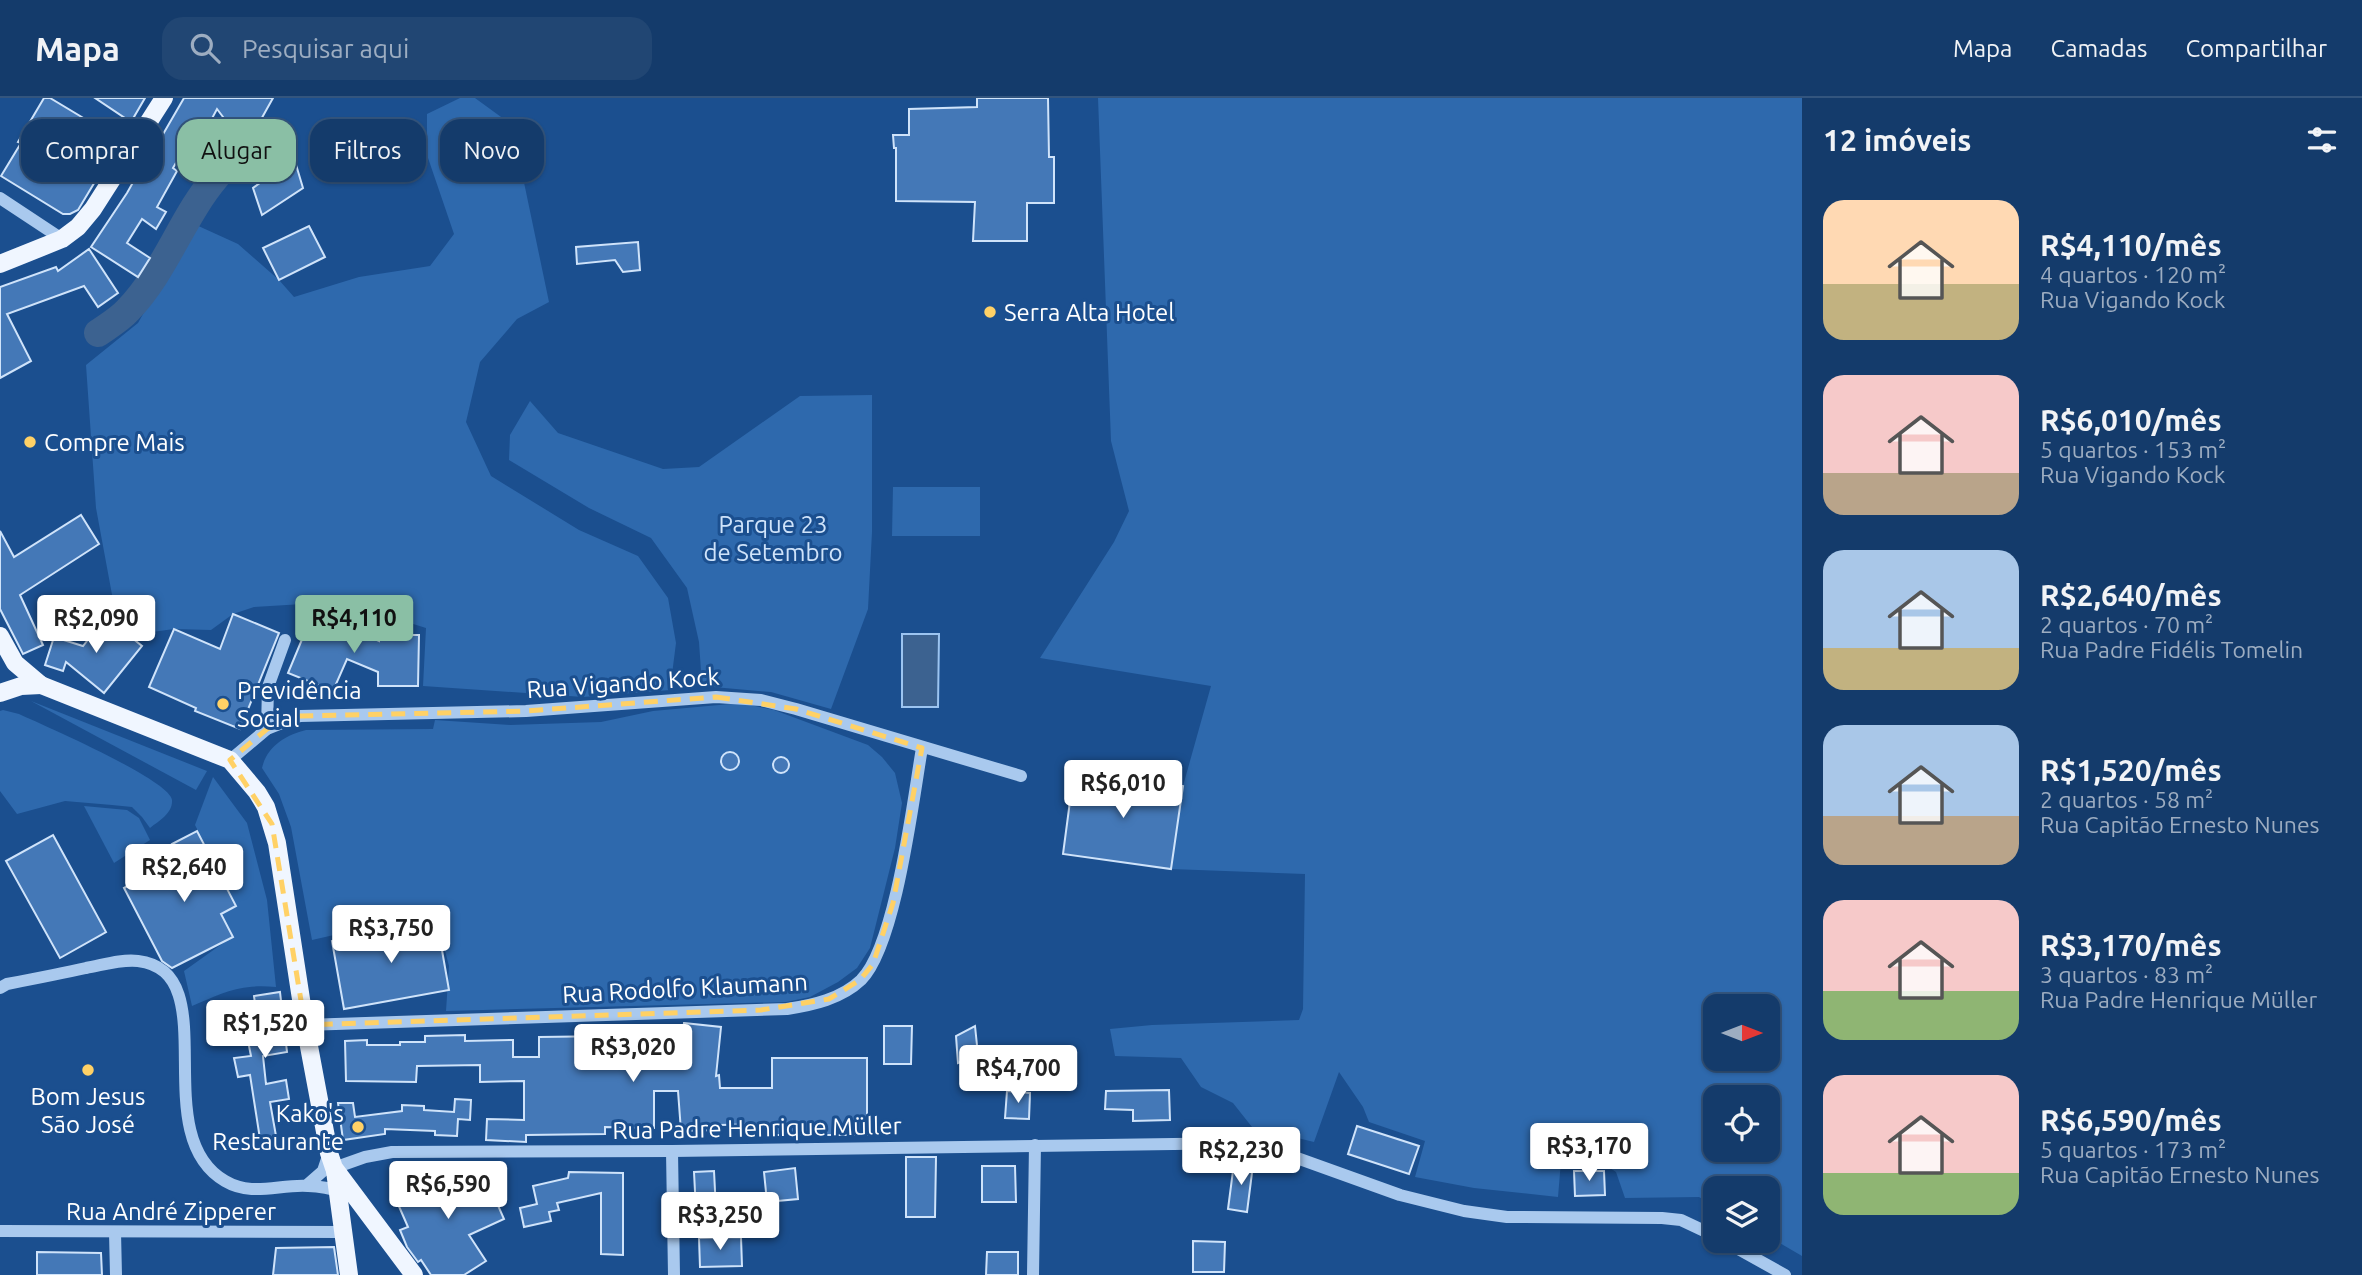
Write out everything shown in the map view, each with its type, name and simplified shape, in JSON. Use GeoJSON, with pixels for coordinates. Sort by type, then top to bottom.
{"type":"FeatureCollection","features":[{"type":"Feature","properties":{"kind":"main road"},"geometry":{"type":"LineString","coordinates":[[0,264],[62,239],[86,219],[164,98]]}},
{"type":"Feature","properties":{"kind":"main road"},"geometry":{"type":"LineString","coordinates":[[0,636],[15,663],[41,685],[230,760],[257,792],[272,824],[281,862],[305,1025],[338,1191],[349,1275]]}},
{"type":"Feature","properties":{"kind":"main road"},"geometry":{"type":"LineString","coordinates":[[0,693],[21,686],[41,685]]}},
{"type":"Feature","properties":{"kind":"main road"},"geometry":{"type":"LineString","coordinates":[[331,1161],[414,1275]]}},
{"type":"Feature","properties":{"kind":"main road"},"geometry":{"type":"LineString","coordinates":[[343,1232],[353,1217],[362,1216],[374,1220]]}},
{"type":"Feature","properties":{"kind":"street"},"geometry":{"type":"LineString","coordinates":[[0,198],[62,239]]}},
{"type":"Feature","properties":{"kind":"street"},"geometry":{"type":"LineString","coordinates":[[267,729],[268,687],[285,640]]}},
{"type":"Feature","properties":{"kind":"street","name":"Rua Vigando Kock"},"geometry":{"type":"LineString","coordinates":[[230,760],[267,729],[284,720],[318,714],[527,711],[716,696],[761,700],[796,709],[1021,776]]}},
{"type":"Feature","properties":{"kind":"street","name":"Rua Rodolfo Klaumann"},"geometry":{"type":"LineString","coordinates":[[305,1025],[787,1009],[829,999],[860,980],[873,964],[883,940],[904,848],[922,748]]}},
{"type":"Feature","properties":{"kind":"street"},"geometry":{"type":"LineString","coordinates":[[0,988],[119,961],[151,964],[162,969],[173,978],[180,996],[187,1116],[191,1136],[211,1170],[236,1187],[260,1191],[307,1185],[356,1196]]}},
{"type":"Feature","properties":{"kind":"street","name":"Rua Padre Henrique Müller"},"geometry":{"type":"LineString","coordinates":[[331,1161],[392,1152],[672,1151],[1229,1142],[1254,1144],[1400,1195],[1464,1211],[1507,1217],[1662,1218],[1681,1220],[1703,1230]]}},
{"type":"Feature","properties":{"kind":"street"},"geometry":{"type":"LineString","coordinates":[[1033,1275],[1035,1145]]}},
{"type":"Feature","properties":{"kind":"street"},"geometry":{"type":"LineString","coordinates":[[672,1151],[674,1275]]}},
{"type":"Feature","properties":{"kind":"street"},"geometry":{"type":"LineString","coordinates":[[307,1185],[331,1161]]}},
{"type":"Feature","properties":{"kind":"street","name":"Rua André Zipperer"},"geometry":{"type":"LineString","coordinates":[[0,1231],[343,1232]]}},
{"type":"Feature","properties":{"kind":"street"},"geometry":{"type":"LineString","coordinates":[[115,1232],[116,1275]]}},
{"type":"Feature","properties":{"kind":"street"},"geometry":{"type":"LineString","coordinates":[[1745,1253],[1784,1275]]}},
{"type":"Feature","properties":{"kind":"highlighted area"},"geometry":{"type":"Polygon","coordinates":[[[716,697],[796,709],[922,748],[893,903],[873,964],[860,980],[829,999],[761,1010],[305,1025],[272,824],[230,760],[267,729],[300,716],[526,711],[716,697]]]}},
{"type":"Feature","properties":{"kind":"green space","name":"Parque 23 de Setembro"},"geometry":{"type":"Polygon","coordinates":[[[460,98],[475,98],[504,119],[440,119],[440,182],[524,182],[549,302],[517,319],[480,362],[466,422],[491,476],[579,530],[638,556],[668,598],[676,643],[670,690],[583,697],[423,686],[426,628],[365,609],[303,604],[254,607],[233,614],[211,630],[174,629],[152,632],[113,600],[96,508],[86,365],[138,323],[194,224],[238,244],[294,297],[359,277],[430,266],[454,234],[427,155],[427,114],[460,98]]]}},
{"type":"Feature","properties":{"kind":"green space"},"geometry":{"type":"Polygon","coordinates":[[[1098,98],[1802,98],[1802,1256],[1780,1243],[1780,1176],[1703,1176],[1703,1199],[1699,1197],[1625,1198],[1616,1172],[1563,1137],[1558,1197],[1474,1188],[1415,1177],[1425,1141],[1369,1122],[1363,1107],[1339,1072],[1314,1142],[1252,1127],[1233,1103],[1201,1087],[1181,1058],[1115,1056],[1110,1029],[1299,1020],[1303,1009],[1305,874],[1171,869],[1183,786],[1211,686],[1040,658],[1114,542],[1129,511],[1111,441],[1098,98]]]}},
{"type":"Feature","properties":{"kind":"green space","name":"Parque 23 de Setembro"},"geometry":{"type":"Polygon","coordinates":[[[872,395],[872,532],[868,609],[831,709],[771,692],[702,686],[699,642],[687,588],[651,538],[589,508],[509,460],[510,435],[530,401],[558,433],[663,469],[699,467],[800,396],[872,395]]]}},
{"type":"Feature","properties":{"kind":"green space"},"geometry":{"type":"Polygon","coordinates":[[[893,487],[980,487],[980,536],[892,536],[893,487]]]}},
{"type":"Feature","properties":{"kind":"green space"},"geometry":{"type":"Polygon","coordinates":[[[31,701],[207,771],[196,790],[31,701]]]}},
{"type":"Feature","properties":{"kind":"green space"},"geometry":{"type":"Polygon","coordinates":[[[741,703],[774,710],[868,745],[895,773],[902,803],[895,848],[870,948],[857,968],[838,982],[810,997],[786,1002],[446,1011],[449,966],[435,912],[312,940],[291,827],[279,794],[262,768],[268,753],[285,738],[306,730],[433,729],[435,720],[510,725],[601,722],[653,711],[741,703]]]}},
{"type":"Feature","properties":{"kind":"green space"},"geometry":{"type":"Polygon","coordinates":[[[0,711],[19,714],[77,741],[151,780],[166,791],[172,800],[170,809],[150,828],[132,807],[65,801],[17,814],[0,791],[0,711]]]}},
{"type":"Feature","properties":{"kind":"green space"},"geometry":{"type":"Polygon","coordinates":[[[213,777],[247,823],[267,900],[276,987],[242,988],[192,1006],[184,971],[233,936],[221,914],[236,905],[195,825],[213,777]]]}},
{"type":"Feature","properties":{"kind":"green space"},"geometry":{"type":"Polygon","coordinates":[[[84,806],[127,810],[139,818],[150,840],[114,863],[84,806]]]}},
{"type":"Feature","properties":{"kind":"shaded area"},"geometry":{"type":"Polygon","coordinates":[[[902,634],[939,634],[938,707],[902,707],[902,634]]]}},
{"type":"Feature","properties":{"kind":"building"},"geometry":{"type":"Polygon","coordinates":[[[44,98],[50,98],[85,119],[32,119],[44,98]]]}},
{"type":"Feature","properties":{"kind":"building"},"geometry":{"type":"Polygon","coordinates":[[[95,98],[145,98],[133,119],[126,119],[95,98]]]}},
{"type":"Feature","properties":{"kind":"building"},"geometry":{"type":"Polygon","coordinates":[[[184,98],[273,98],[261,119],[225,119],[217,109],[212,119],[177,119],[177,161],[173,168],[177,171],[157,207],[166,212],[156,229],[142,219],[127,243],[150,258],[138,277],[91,247],[133,182],[163,182],[163,134],[184,98]]]}},
{"type":"Feature","properties":{"kind":"building"},"geometry":{"type":"Polygon","coordinates":[[[977,98],[1048,98],[1049,157],[1054,157],[1054,203],[1027,203],[1027,241],[973,241],[975,202],[896,201],[896,148],[893,135],[909,135],[909,109],[977,107],[977,98]]]}},
{"type":"Feature","properties":{"kind":"building"},"geometry":{"type":"Polygon","coordinates":[[[21,143],[21,182],[95,182],[78,210],[63,214],[1,176],[21,143]]]}},
{"type":"Feature","properties":{"kind":"building"},"geometry":{"type":"Polygon","coordinates":[[[296,165],[303,188],[262,215],[253,188],[261,182],[296,182],[296,165]]]}},
{"type":"Feature","properties":{"kind":"building"},"geometry":{"type":"Polygon","coordinates":[[[309,226],[325,257],[279,280],[263,248],[309,226]]]}},
{"type":"Feature","properties":{"kind":"building"},"geometry":{"type":"Polygon","coordinates":[[[638,242],[640,270],[623,272],[615,260],[577,264],[576,247],[638,242]]]}},
{"type":"Feature","properties":{"kind":"building"},"geometry":{"type":"Polygon","coordinates":[[[89,249],[118,293],[98,307],[84,286],[7,314],[31,361],[0,378],[0,287],[56,267],[58,271],[89,249]]]}},
{"type":"Feature","properties":{"kind":"building"},"geometry":{"type":"Polygon","coordinates":[[[81,515],[99,544],[20,595],[43,645],[23,654],[0,609],[0,531],[14,557],[81,515]]]}},
{"type":"Feature","properties":{"kind":"building"},"geometry":{"type":"Polygon","coordinates":[[[313,613],[379,641],[379,635],[419,635],[418,686],[378,686],[378,672],[347,659],[333,691],[288,673],[313,613]]]}},
{"type":"Feature","properties":{"kind":"building"},"geometry":{"type":"Polygon","coordinates":[[[233,614],[279,633],[240,729],[195,711],[196,708],[149,687],[174,629],[220,649],[233,614]]]}},
{"type":"Feature","properties":{"kind":"building"},"geometry":{"type":"Polygon","coordinates":[[[106,617],[142,646],[104,693],[66,662],[63,671],[45,665],[54,637],[83,646],[106,617]]]}},
{"type":"Feature","properties":{"kind":"building"},"geometry":{"type":"Polygon","coordinates":[[[730,752],[736,755],[739,761],[736,767],[730,770],[724,767],[721,761],[724,755],[730,752]]]}},
{"type":"Feature","properties":{"kind":"building"},"geometry":{"type":"Polygon","coordinates":[[[778,757],[784,757],[789,765],[787,771],[778,773],[773,768],[773,762],[778,757]]]}},
{"type":"Feature","properties":{"kind":"building"},"geometry":{"type":"Polygon","coordinates":[[[1074,771],[1183,786],[1171,869],[1063,854],[1074,771]]]}},
{"type":"Feature","properties":{"kind":"building"},"geometry":{"type":"Polygon","coordinates":[[[197,831],[236,906],[221,914],[233,937],[172,968],[162,961],[124,888],[179,858],[172,844],[197,831]]]}},
{"type":"Feature","properties":{"kind":"building"},"geometry":{"type":"Polygon","coordinates":[[[53,835],[106,932],[60,958],[6,861],[53,835]]]}},
{"type":"Feature","properties":{"kind":"building"},"geometry":{"type":"Polygon","coordinates":[[[437,922],[449,990],[344,1009],[332,941],[437,922]]]}},
{"type":"Feature","properties":{"kind":"building"},"geometry":{"type":"Polygon","coordinates":[[[280,992],[287,1052],[263,1056],[266,1084],[286,1080],[289,1099],[270,1102],[276,1136],[260,1139],[250,1075],[238,1077],[234,1058],[251,1056],[247,1036],[259,1034],[254,996],[280,992]]]}},
{"type":"Feature","properties":{"kind":"building"},"geometry":{"type":"Polygon","coordinates":[[[684,1023],[721,1027],[716,1076],[719,1075],[720,1088],[772,1088],[772,1058],[867,1058],[867,1135],[772,1135],[772,1124],[719,1125],[720,1130],[681,1131],[678,1091],[654,1091],[654,1128],[605,1127],[605,1134],[526,1135],[526,1142],[486,1140],[487,1119],[524,1120],[524,1081],[480,1082],[480,1065],[417,1066],[416,1082],[346,1081],[345,1041],[367,1040],[367,1045],[400,1045],[400,1042],[425,1042],[425,1036],[465,1035],[465,1041],[513,1040],[513,1057],[539,1057],[539,1037],[655,1034],[654,1067],[679,1066],[684,1023]]]}},
{"type":"Feature","properties":{"kind":"building"},"geometry":{"type":"Polygon","coordinates":[[[884,1026],[912,1026],[911,1064],[884,1064],[884,1026]]]}},
{"type":"Feature","properties":{"kind":"building"},"geometry":{"type":"Polygon","coordinates":[[[975,1026],[978,1055],[958,1063],[956,1036],[975,1026]]]}},
{"type":"Feature","properties":{"kind":"building"},"geometry":{"type":"Polygon","coordinates":[[[1169,1090],[1170,1120],[1133,1121],[1133,1110],[1105,1109],[1106,1091],[1169,1090]]]}},
{"type":"Feature","properties":{"kind":"building"},"geometry":{"type":"Polygon","coordinates":[[[1007,1091],[1030,1093],[1029,1119],[1005,1118],[1007,1091]]]}},
{"type":"Feature","properties":{"kind":"building"},"geometry":{"type":"Polygon","coordinates":[[[455,1099],[471,1100],[470,1120],[458,1119],[457,1136],[435,1135],[435,1131],[385,1129],[385,1134],[343,1140],[338,1103],[353,1103],[355,1117],[402,1111],[402,1105],[454,1112],[455,1099]]]}},
{"type":"Feature","properties":{"kind":"building"},"geometry":{"type":"Polygon","coordinates":[[[1357,1126],[1419,1146],[1409,1174],[1348,1154],[1357,1126]]]}},
{"type":"Feature","properties":{"kind":"building"},"geometry":{"type":"Polygon","coordinates":[[[906,1157],[936,1157],[935,1217],[906,1217],[906,1157]]]}},
{"type":"Feature","properties":{"kind":"building"},"geometry":{"type":"Polygon","coordinates":[[[1234,1163],[1253,1165],[1247,1212],[1228,1209],[1234,1163]]]}},
{"type":"Feature","properties":{"kind":"building"},"geometry":{"type":"Polygon","coordinates":[[[982,1166],[1015,1166],[1016,1202],[982,1202],[982,1166]]]}},
{"type":"Feature","properties":{"kind":"building"},"geometry":{"type":"Polygon","coordinates":[[[795,1168],[798,1199],[767,1202],[764,1172],[795,1168]]]}},
{"type":"Feature","properties":{"kind":"building"},"geometry":{"type":"Polygon","coordinates":[[[454,1169],[485,1176],[504,1219],[469,1235],[486,1261],[464,1275],[431,1275],[421,1260],[418,1262],[407,1247],[400,1230],[408,1227],[394,1195],[454,1169]]]}},
{"type":"Feature","properties":{"kind":"building"},"geometry":{"type":"Polygon","coordinates":[[[714,1171],[716,1210],[696,1211],[694,1172],[714,1171]]]}},
{"type":"Feature","properties":{"kind":"building"},"geometry":{"type":"Polygon","coordinates":[[[1574,1171],[1604,1171],[1605,1195],[1575,1196],[1574,1171]]]}},
{"type":"Feature","properties":{"kind":"building"},"geometry":{"type":"Polygon","coordinates":[[[569,1172],[623,1173],[623,1255],[601,1254],[601,1193],[557,1203],[559,1210],[549,1212],[551,1221],[524,1227],[520,1208],[537,1204],[533,1186],[568,1178],[569,1172]]]}},
{"type":"Feature","properties":{"kind":"building"},"geometry":{"type":"Polygon","coordinates":[[[741,1237],[742,1266],[700,1267],[699,1238],[741,1237]]]}},
{"type":"Feature","properties":{"kind":"building"},"geometry":{"type":"Polygon","coordinates":[[[1193,1241],[1225,1242],[1224,1272],[1193,1272],[1193,1241]]]}},
{"type":"Feature","properties":{"kind":"building"},"geometry":{"type":"Polygon","coordinates":[[[334,1247],[338,1275],[273,1275],[276,1248],[334,1247]]]}},
{"type":"Feature","properties":{"kind":"building"},"geometry":{"type":"Polygon","coordinates":[[[37,1252],[101,1253],[102,1275],[37,1275],[37,1252]]]}},
{"type":"Feature","properties":{"kind":"building"},"geometry":{"type":"Polygon","coordinates":[[[987,1252],[1018,1252],[1018,1275],[986,1275],[987,1252]]]}},
{"type":"Feature","properties":{"kind":"waterway"},"geometry":{"type":"LineString","coordinates":[[98,333],[128,310],[141,295],[212,182]]}},
{"type":"Feature","properties":{"kind":"place","name":"Serra Alta Hotel"},"geometry":{"type":"Point","coordinates":[990,312]}},
{"type":"Feature","properties":{"kind":"place","name":"Compre Mais"},"geometry":{"type":"Point","coordinates":[30,442]}},
{"type":"Feature","properties":{"kind":"place","name":"Previdência Social"},"geometry":{"type":"Point","coordinates":[223,704]}},
{"type":"Feature","properties":{"kind":"place","name":"Bom Jesus São José"},"geometry":{"type":"Point","coordinates":[88,1070]}},
{"type":"Feature","properties":{"kind":"place","name":"Kako's Restaurante"},"geometry":{"type":"Point","coordinates":[358,1127]}}]}
